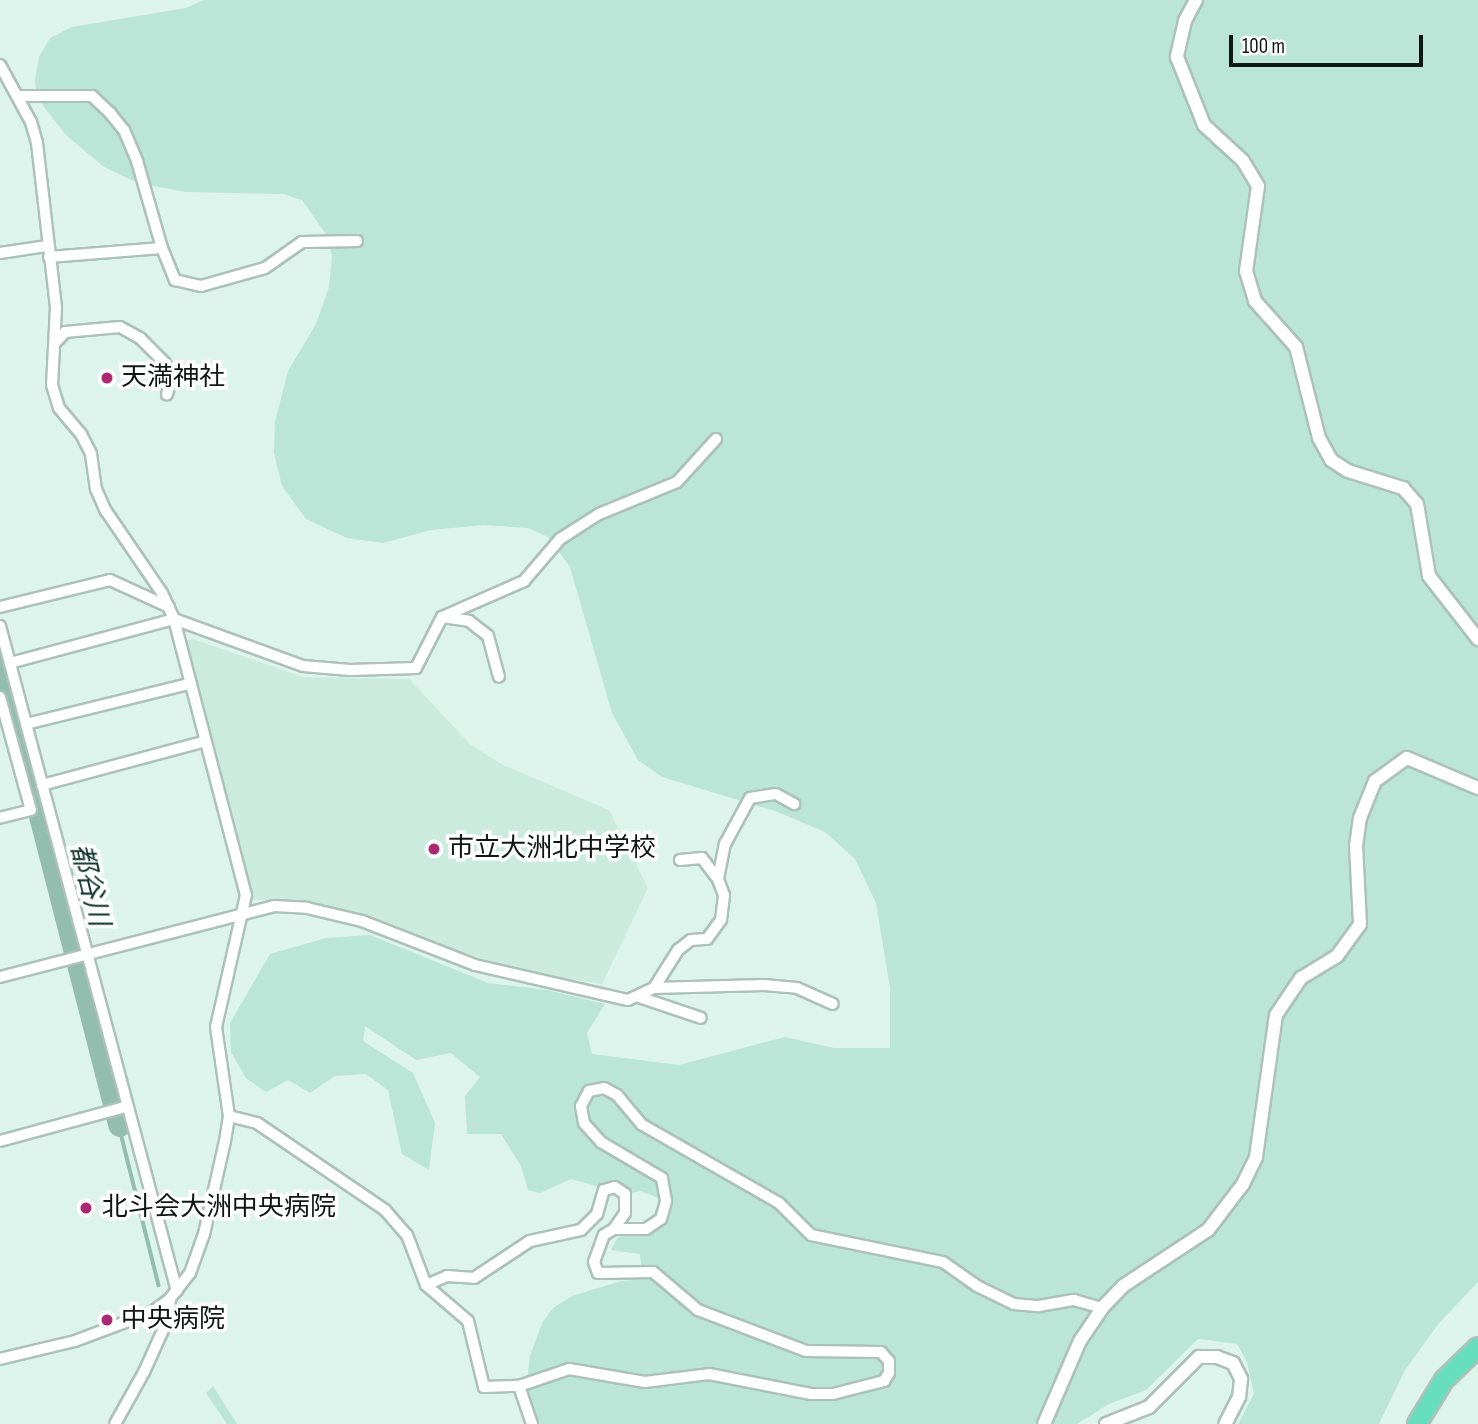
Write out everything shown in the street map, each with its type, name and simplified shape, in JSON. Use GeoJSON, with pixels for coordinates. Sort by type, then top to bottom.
{"type":"FeatureCollection","features":[{"type":"Feature","properties":{"kind":"highway"},"geometry":{"type":"LineString","coordinates":[[1417,1424],[1444,1380],[1478,1347]]}},
{"type":"Feature","properties":{"kind":"street"},"geometry":{"type":"LineString","coordinates":[[1196,0],[1181,30],[1177,57],[1203,125],[1244,161],[1258,186],[1246,271],[1255,301],[1296,347],[1319,438],[1332,460],[1348,471],[1403,488],[1417,504],[1429,576],[1478,639]]}},
{"type":"Feature","properties":{"kind":"street"},"geometry":{"type":"LineString","coordinates":[[0,65],[3,77],[19,96],[37,143],[56,307],[52,385],[59,408],[81,434],[91,454],[96,489],[106,511],[169,607],[174,619],[203,742],[246,895],[216,1027],[229,1116],[204,1234],[174,1295],[167,1321],[144,1372],[115,1424]]}},
{"type":"Feature","properties":{"kind":"street"},"geometry":{"type":"LineString","coordinates":[[19,96],[92,96],[110,113],[124,130],[137,161],[162,248],[175,280],[201,286],[265,268],[302,242],[357,241]]}},
{"type":"Feature","properties":{"kind":"street"},"geometry":{"type":"LineString","coordinates":[[0,253],[162,248]]}},
{"type":"Feature","properties":{"kind":"street"},"geometry":{"type":"LineString","coordinates":[[55,343],[65,332],[120,327],[140,338],[165,363],[172,381],[167,394]]}},
{"type":"Feature","properties":{"kind":"street"},"geometry":{"type":"LineString","coordinates":[[10,663],[174,619],[303,666],[403,671],[416,668],[428,652],[442,617],[524,581],[560,539],[599,514],[677,482],[716,439]]}},
{"type":"Feature","properties":{"kind":"street"},"geometry":{"type":"LineString","coordinates":[[0,607],[110,580],[169,607]]}},
{"type":"Feature","properties":{"kind":"street"},"geometry":{"type":"LineString","coordinates":[[442,617],[469,621],[488,636],[499,677]]}},
{"type":"Feature","properties":{"kind":"street"},"geometry":{"type":"LineString","coordinates":[[0,626],[42,785],[38,808]]}},
{"type":"Feature","properties":{"kind":"street"},"geometry":{"type":"LineString","coordinates":[[26,724],[189,684]]}},
{"type":"Feature","properties":{"kind":"street"},"geometry":{"type":"LineString","coordinates":[[0,697],[38,808],[118,1108],[174,1295]]}},
{"type":"Feature","properties":{"kind":"street"},"geometry":{"type":"LineString","coordinates":[[42,785],[203,742]]}},
{"type":"Feature","properties":{"kind":"street"},"geometry":{"type":"LineString","coordinates":[[1044,1424],[1080,1341],[1102,1308],[1123,1286],[1208,1230],[1244,1184],[1256,1157],[1276,1015],[1301,978],[1338,956],[1360,924],[1356,846],[1360,818],[1375,781],[1407,758],[1478,788]]}},
{"type":"Feature","properties":{"kind":"street"},"geometry":{"type":"LineString","coordinates":[[718,879],[725,844],[750,798],[776,794],[793,804]]}},
{"type":"Feature","properties":{"kind":"street"},"geometry":{"type":"LineString","coordinates":[[0,818],[38,808]]}},
{"type":"Feature","properties":{"kind":"street"},"geometry":{"type":"LineString","coordinates":[[639,997],[654,988],[678,950],[691,940],[707,939],[721,920],[724,895],[718,879],[702,858],[680,860]]}},
{"type":"Feature","properties":{"kind":"street"},"geometry":{"type":"LineString","coordinates":[[0,976],[274,906],[307,908],[362,921],[519,978],[606,997],[639,997],[701,1018]]}},
{"type":"Feature","properties":{"kind":"street"},"geometry":{"type":"LineString","coordinates":[[654,988],[764,985],[797,988],[833,1004]]}},
{"type":"Feature","properties":{"kind":"street"},"geometry":{"type":"LineString","coordinates":[[614,1229],[646,1229],[661,1219],[666,1201],[662,1178],[601,1142],[584,1123],[581,1106],[589,1091],[604,1088],[617,1095],[641,1124],[779,1203],[811,1235],[943,1262],[977,1286],[1014,1304],[1039,1306],[1074,1300],[1102,1308]]}},
{"type":"Feature","properties":{"kind":"street"},"geometry":{"type":"LineString","coordinates":[[0,1141],[118,1108]]}},
{"type":"Feature","properties":{"kind":"street"},"geometry":{"type":"LineString","coordinates":[[229,1116],[257,1123],[385,1210],[407,1235],[426,1285],[468,1321],[484,1387],[519,1386],[569,1369],[645,1382],[709,1374],[811,1394],[833,1394],[884,1381],[889,1373],[889,1361],[881,1352],[806,1351],[698,1310],[653,1272],[598,1273],[594,1262],[597,1246],[625,1213],[625,1194],[615,1187],[604,1191],[597,1214],[581,1230],[530,1241],[474,1278],[447,1276],[426,1285]]}},
{"type":"Feature","properties":{"kind":"street"},"geometry":{"type":"LineString","coordinates":[[0,1359],[108,1330],[174,1295]]}},
{"type":"Feature","properties":{"kind":"street"},"geometry":{"type":"LineString","coordinates":[[1106,1424],[1149,1408],[1199,1357],[1217,1357],[1233,1363],[1241,1379],[1239,1397],[1225,1424]]}},
{"type":"Feature","properties":{"kind":"street"},"geometry":{"type":"LineString","coordinates":[[519,1386],[532,1424]]}},
{"type":"Feature","properties":{"kind":"shaded area"},"geometry":{"type":"Polygon","coordinates":[[[204,0],[1478,0],[1478,1282],[1439,1323],[1405,1370],[1379,1424],[1238,1424],[1254,1394],[1247,1362],[1237,1344],[1198,1339],[1146,1390],[1109,1404],[1077,1424],[531,1424],[525,1396],[530,1356],[542,1323],[553,1308],[572,1296],[621,1281],[663,1278],[642,1273],[640,1254],[611,1250],[617,1238],[661,1220],[665,1201],[641,1191],[625,1194],[571,1179],[540,1193],[528,1190],[521,1166],[501,1134],[467,1134],[465,1096],[480,1077],[451,1053],[416,1060],[365,1026],[363,1041],[413,1073],[435,1123],[429,1170],[402,1154],[388,1090],[366,1074],[335,1076],[310,1093],[288,1080],[266,1092],[246,1078],[231,1052],[230,1023],[270,954],[326,938],[370,935],[488,983],[547,990],[605,1004],[587,1033],[592,1054],[679,1065],[785,1037],[834,1048],[890,1048],[890,988],[876,903],[855,859],[825,832],[775,811],[662,777],[638,760],[612,713],[570,567],[548,537],[528,528],[483,525],[431,530],[383,543],[347,538],[306,519],[282,486],[274,453],[275,422],[288,371],[316,324],[329,287],[332,257],[328,237],[302,200],[283,194],[186,192],[138,183],[104,167],[66,135],[37,98],[35,81],[39,57],[50,38],[72,27],[186,8],[204,0]]]}},
{"type":"Feature","properties":{"kind":"shaded area","name":"市立大洲北中学校"},"geometry":{"type":"Polygon","coordinates":[[[193,639],[303,677],[409,679],[471,745],[503,765],[609,810],[648,888],[602,984],[522,972],[364,919],[293,900],[252,900],[193,675],[186,640],[193,639]]]}},
{"type":"Feature","properties":{"kind":"shaded area"},"geometry":{"type":"Polygon","coordinates":[[[213,1386],[237,1424],[227,1424],[206,1393],[213,1386]]]}},
{"type":"Feature","properties":{"kind":"waterway","name":"都谷川"},"geometry":{"type":"LineString","coordinates":[[0,660],[119,1125]]}},
{"type":"Feature","properties":{"kind":"waterway"},"geometry":{"type":"LineString","coordinates":[[119,1125],[159,1285]]}},
{"type":"Feature","properties":{"kind":"place","name":"天満神社"},"geometry":{"type":"Point","coordinates":[107,378]}},
{"type":"Feature","properties":{"kind":"place","name":"市立大洲北中学校"},"geometry":{"type":"Point","coordinates":[434,849]}},
{"type":"Feature","properties":{"kind":"place","name":"北斗会大洲中央病院"},"geometry":{"type":"Point","coordinates":[86,1208]}},
{"type":"Feature","properties":{"kind":"place","name":"中央病院"},"geometry":{"type":"Point","coordinates":[107,1320]}}]}
